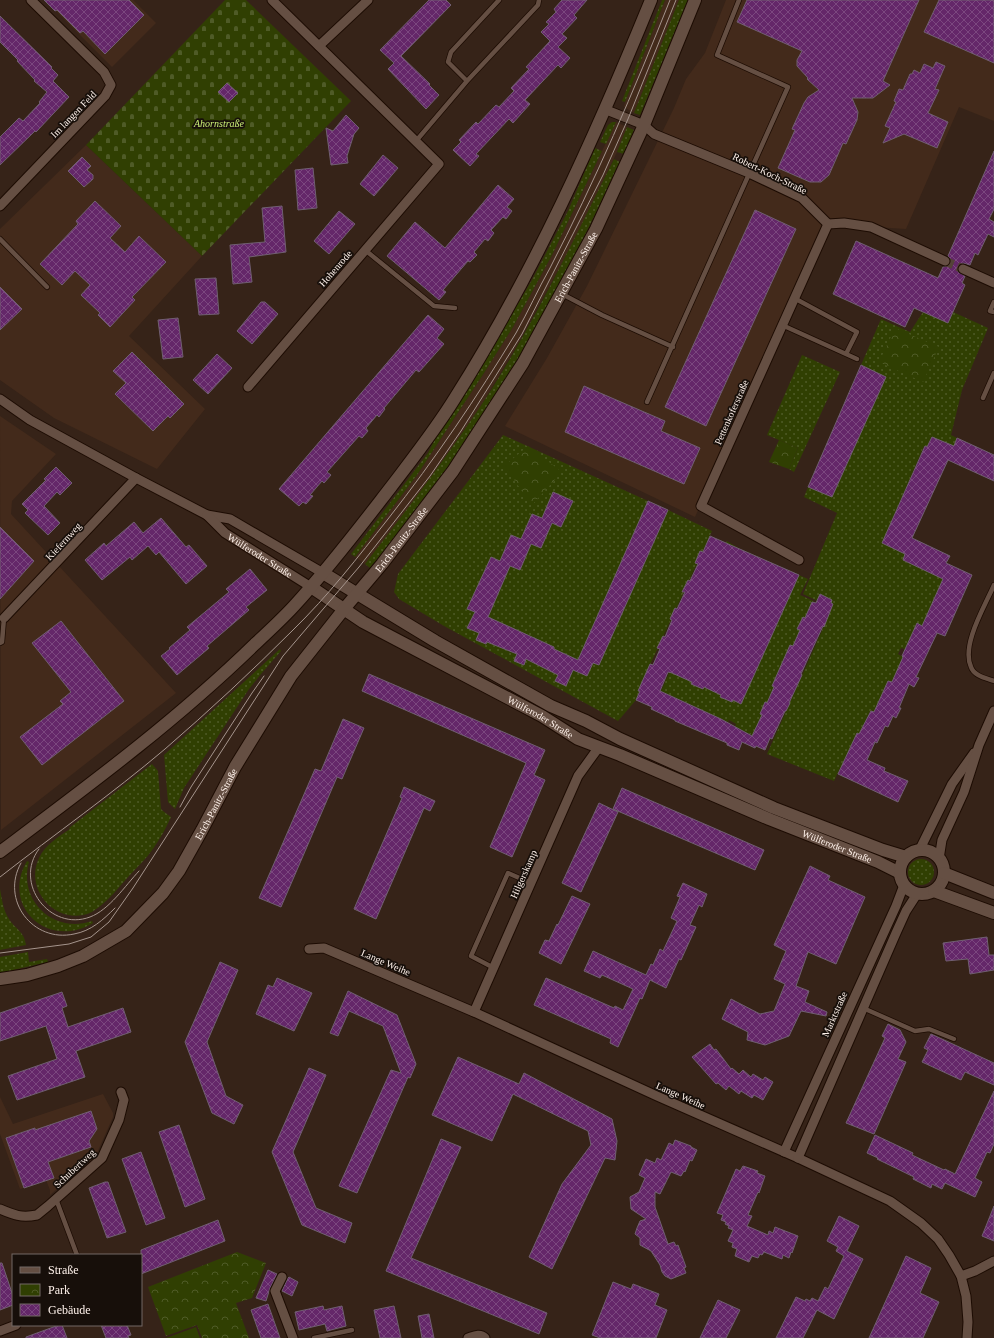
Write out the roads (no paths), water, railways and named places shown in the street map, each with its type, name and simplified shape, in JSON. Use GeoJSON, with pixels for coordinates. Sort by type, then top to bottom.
{"type":"FeatureCollection","features":[{"type":"Feature","properties":{"kind":"main road"},"geometry":{"type":"LineString","coordinates":[[0,852],[134,751],[230,669],[287,613],[323,573],[435,428],[463,386],[498,326],[560,209],[625,62],[650,0]]}},
{"type":"Feature","properties":{"kind":"main road","name":"Erich-Panitz-Straße"},"geometry":{"type":"LineString","coordinates":[[0,979],[27,975],[58,966],[82,956],[126,931],[163,893],[179,871],[235,767],[290,676],[382,564],[453,471],[523,363],[596,229],[644,125],[695,0]]}},
{"type":"Feature","properties":{"kind":"main road","name":"Wülferoder Straße"},"geometry":{"type":"LineString","coordinates":[[323,573],[435,641],[551,706],[586,721],[620,739],[774,808],[906,858]]}},
{"type":"Feature","properties":{"kind":"main road","name":"Wülferoder Straße"},"geometry":{"type":"LineString","coordinates":[[311,587],[363,622],[542,716],[578,739],[620,754],[769,819],[878,862],[900,873]]}},
{"type":"Feature","properties":{"kind":"main road"},"geometry":{"type":"LineString","coordinates":[[919,851],[931,853],[939,859],[944,873],[941,883],[934,890],[925,894],[917,894],[904,885],[900,873],[902,864],[906,858],[911,853],[919,851]]}},
{"type":"Feature","properties":{"kind":"main road"},"geometry":{"type":"LineString","coordinates":[[944,873],[994,893]]}},
{"type":"Feature","properties":{"kind":"main road"},"geometry":{"type":"LineString","coordinates":[[934,890],[994,913]]}},
{"type":"Feature","properties":{"kind":"street","name":"Im langen Feld"},"geometry":{"type":"LineString","coordinates":[[0,206],[105,96],[111,85],[104,72],[31,0]]}},
{"type":"Feature","properties":{"kind":"street"},"geometry":{"type":"LineString","coordinates":[[272,0],[416,141]]}},
{"type":"Feature","properties":{"kind":"street"},"geometry":{"type":"LineString","coordinates":[[319,46],[368,0]]}},
{"type":"Feature","properties":{"kind":"street","name":"Robert-Koch-Straße"},"geometry":{"type":"LineString","coordinates":[[604,109],[644,125],[654,134],[749,173],[802,198],[828,224]]}},
{"type":"Feature","properties":{"kind":"street","name":"Hohenrode"},"geometry":{"type":"LineString","coordinates":[[248,387],[439,164],[416,141]]}},
{"type":"Feature","properties":{"kind":"street"},"geometry":{"type":"LineString","coordinates":[[828,224],[844,223],[871,227],[945,261]]}},
{"type":"Feature","properties":{"kind":"street","name":"Pettenkoferstraße"},"geometry":{"type":"LineString","coordinates":[[799,560],[700,506],[828,224]]}},
{"type":"Feature","properties":{"kind":"street"},"geometry":{"type":"LineString","coordinates":[[963,269],[994,283]]}},
{"type":"Feature","properties":{"kind":"street","name":"Wülferoder Straße"},"geometry":{"type":"LineString","coordinates":[[0,399],[30,420],[207,515],[225,533],[311,587]]}},
{"type":"Feature","properties":{"kind":"street","name":"Kiefernweg"},"geometry":{"type":"LineString","coordinates":[[2,620],[136,478]]}},
{"type":"Feature","properties":{"kind":"street","name":"Wülferoder Straße"},"geometry":{"type":"LineString","coordinates":[[207,515],[230,519],[323,573]]}},
{"type":"Feature","properties":{"kind":"street"},"geometry":{"type":"LineString","coordinates":[[939,859],[942,840],[964,792],[979,745],[994,711]]}},
{"type":"Feature","properties":{"kind":"street"},"geometry":{"type":"LineString","coordinates":[[919,851],[952,784],[979,745]]}},
{"type":"Feature","properties":{"kind":"street","name":"Hilgerskamp"},"geometry":{"type":"LineString","coordinates":[[474,1012],[578,776],[599,747]]}},
{"type":"Feature","properties":{"kind":"street","name":"Marktstraße"},"geometry":{"type":"LineString","coordinates":[[784,1152],[896,906],[904,885]]}},
{"type":"Feature","properties":{"kind":"street"},"geometry":{"type":"LineString","coordinates":[[798,1158],[906,911],[917,894]]}},
{"type":"Feature","properties":{"kind":"street","name":"Lange Weihe"},"geometry":{"type":"LineString","coordinates":[[309,949],[324,948],[474,1012],[890,1201],[921,1223],[946,1248],[961,1276],[966,1296],[968,1322],[967,1338]]}},
{"type":"Feature","properties":{"kind":"street","name":"Schubertweg"},"geometry":{"type":"LineString","coordinates":[[0,1209],[19,1216],[27,1217],[37,1215],[102,1158],[119,1120],[124,1100],[121,1092]]}},
{"type":"Feature","properties":{"kind":"street"},"geometry":{"type":"LineString","coordinates":[[961,1276],[975,1271],[994,1261]]}},
{"type":"Feature","properties":{"kind":"street"},"geometry":{"type":"LineString","coordinates":[[282,1277],[275,1291],[293,1338]]}},
{"type":"Feature","properties":{"kind":"street"},"geometry":{"type":"LineString","coordinates":[[0,1331],[13,1326]]}},
{"type":"Feature","properties":{"kind":"street"},"geometry":{"type":"LineString","coordinates":[[468,1338],[476,1335],[485,1338]]}},
{"type":"Feature","properties":{"kind":"lane"},"geometry":{"type":"LineString","coordinates":[[467,81],[448,62],[451,52],[499,0]]}},
{"type":"Feature","properties":{"kind":"lane"},"geometry":{"type":"LineString","coordinates":[[416,141],[467,81],[538,6],[539,0]]}},
{"type":"Feature","properties":{"kind":"lane"},"geometry":{"type":"LineString","coordinates":[[647,402],[788,87],[717,55],[739,0]]}},
{"type":"Feature","properties":{"kind":"lane"},"geometry":{"type":"LineString","coordinates":[[0,239],[47,287]]}},
{"type":"Feature","properties":{"kind":"lane"},"geometry":{"type":"LineString","coordinates":[[366,250],[434,306],[455,308]]}},
{"type":"Feature","properties":{"kind":"lane"},"geometry":{"type":"LineString","coordinates":[[561,294],[672,347]]}},
{"type":"Feature","properties":{"kind":"lane"},"geometry":{"type":"LineString","coordinates":[[794,298],[857,332],[846,354]]}},
{"type":"Feature","properties":{"kind":"lane"},"geometry":{"type":"LineString","coordinates":[[994,302],[990,311],[994,312]]}},
{"type":"Feature","properties":{"kind":"lane"},"geometry":{"type":"LineString","coordinates":[[782,325],[857,359]]}},
{"type":"Feature","properties":{"kind":"lane"},"geometry":{"type":"LineString","coordinates":[[983,398],[994,373]]}},
{"type":"Feature","properties":{"kind":"lane"},"geometry":{"type":"LineString","coordinates":[[973,628],[994,580]]}},
{"type":"Feature","properties":{"kind":"lane"},"geometry":{"type":"LineString","coordinates":[[994,585],[970,638],[969,656],[971,668],[978,675],[994,681]]}},
{"type":"Feature","properties":{"kind":"lane"},"geometry":{"type":"LineString","coordinates":[[0,643],[2,642],[2,620]]}},
{"type":"Feature","properties":{"kind":"lane"},"geometry":{"type":"LineString","coordinates":[[494,968],[471,956],[508,873],[531,883]]}},
{"type":"Feature","properties":{"kind":"lane"},"geometry":{"type":"LineString","coordinates":[[863,1008],[914,1031],[929,1028],[954,1039]]}},
{"type":"Feature","properties":{"kind":"lane"},"geometry":{"type":"LineString","coordinates":[[56,1199],[77,1254]]}},
{"type":"Feature","properties":{"kind":"lane"},"geometry":{"type":"LineString","coordinates":[[314,1338],[352,1330]]}},
{"type":"Feature","properties":{"kind":"tunnel"},"geometry":{"type":"LineString","coordinates":[[945,261],[963,269]]}},
{"type":"Feature","properties":{"kind":"tram line"},"geometry":{"type":"LineString","coordinates":[[0,877],[145,766],[246,676],[331,590],[405,496],[439,451],[516,333],[567,235],[598,169],[628,102],[670,0]]}},
{"type":"Feature","properties":{"kind":"tram line"},"geometry":{"type":"LineString","coordinates":[[0,953],[69,944],[91,937],[109,922],[133,888],[283,656],[359,567],[430,476],[461,431],[522,334],[603,175],[628,119],[676,0]]}},
{"type":"Feature","properties":{"kind":"tram line"},"geometry":{"type":"LineString","coordinates":[[180,807],[191,787],[264,676]]}},
{"type":"Feature","properties":{"kind":"tram line"},"geometry":{"type":"LineString","coordinates":[[39,849],[32,862],[30,876],[33,889],[40,901],[49,911],[62,917],[75,920],[90,917],[104,909],[139,871]]}},
{"type":"Feature","properties":{"kind":"tram line"},"geometry":{"type":"LineString","coordinates":[[21,863],[16,877],[15,891],[18,904],[24,916],[45,932],[59,935],[80,933],[106,917],[115,908]]}},
{"type":"Feature","properties":{"kind":"park label","name":"Ahornstraße"},"geometry":{"type":"Point","coordinates":[219,123]}}]}
